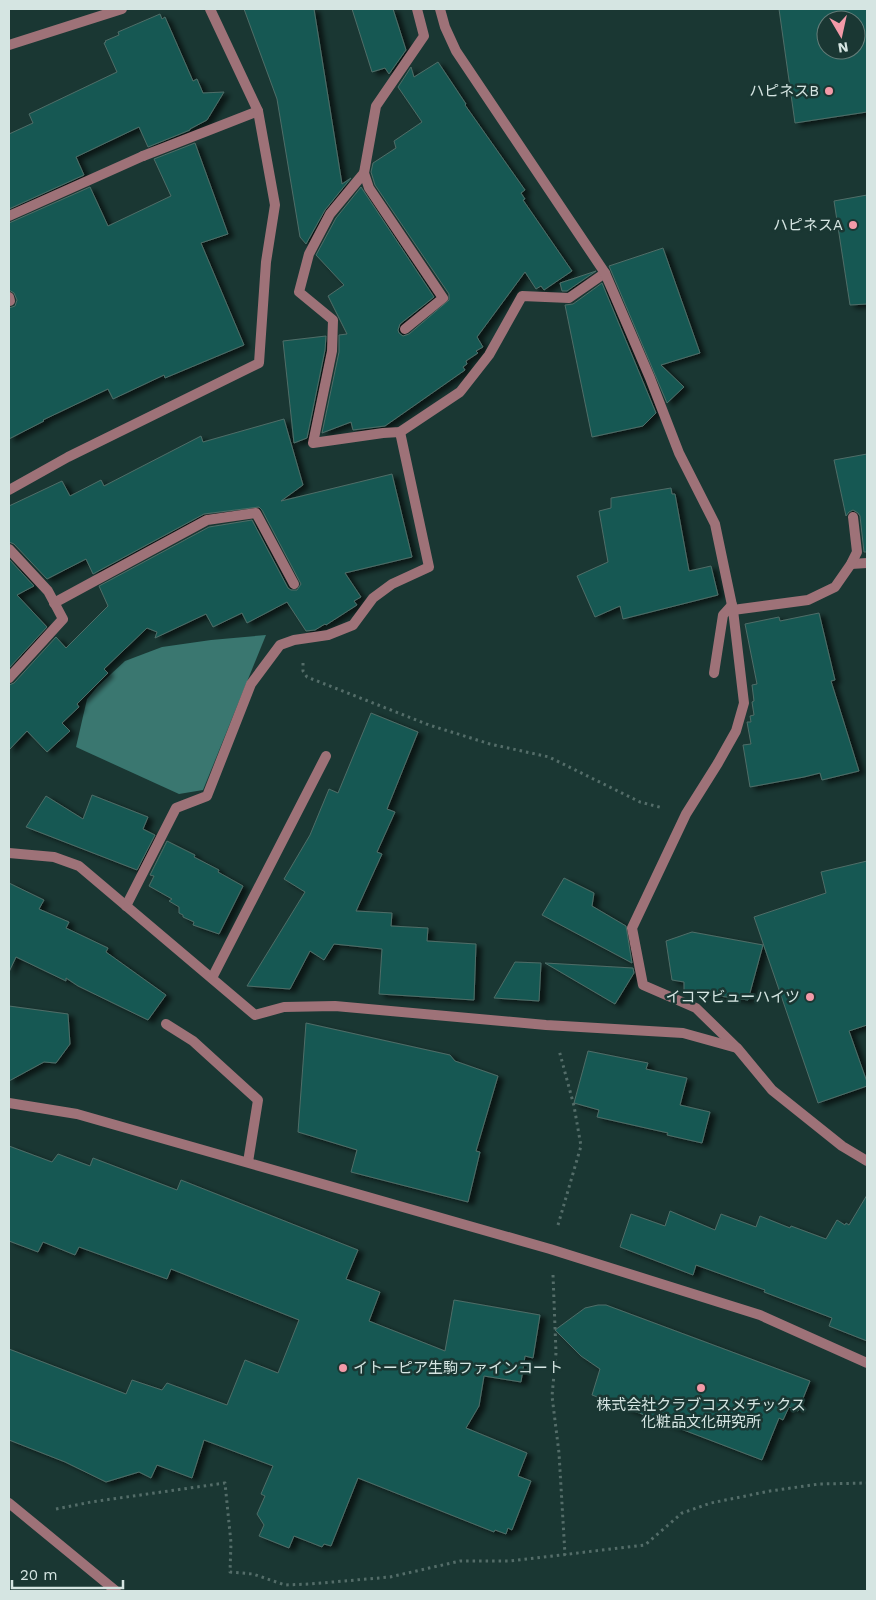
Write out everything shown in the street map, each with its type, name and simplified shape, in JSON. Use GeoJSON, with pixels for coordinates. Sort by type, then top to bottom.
{"type":"FeatureCollection","features":[{"type":"Feature","properties":{"kind":"street"},"geometry":{"type":"LineString","coordinates":[[9,45],[122,9]]}},
{"type":"Feature","properties":{"kind":"street"},"geometry":{"type":"LineString","coordinates":[[9,490],[68,457],[259,363],[266,262],[275,205],[258,112],[210,9]]}},
{"type":"Feature","properties":{"kind":"street"},"geometry":{"type":"LineString","coordinates":[[405,329],[443,298],[369,188],[364,173],[376,106],[424,36],[417,9]]}},
{"type":"Feature","properties":{"kind":"street"},"geometry":{"type":"LineString","coordinates":[[440,9],[445,27],[456,51],[605,273],[650,378],[679,453],[715,524],[732,608],[744,703],[736,732],[686,814],[632,928],[643,986],[696,1008],[738,1048],[772,1090],[842,1146],[867,1161]]}},
{"type":"Feature","properties":{"kind":"street"},"geometry":{"type":"LineString","coordinates":[[9,216],[143,156],[258,112]]}},
{"type":"Feature","properties":{"kind":"street"},"geometry":{"type":"LineString","coordinates":[[364,173],[330,214],[309,254],[299,292],[333,320],[332,351],[313,442],[400,432],[460,392],[489,355],[522,296],[569,298],[605,273]]}},
{"type":"Feature","properties":{"kind":"street"},"geometry":{"type":"LineString","coordinates":[[126,906],[176,808],[207,796],[251,684],[280,644],[328,635],[353,625],[373,598],[392,584],[429,566],[400,432]]}},
{"type":"Feature","properties":{"kind":"street"},"geometry":{"type":"LineString","coordinates":[[54,603],[207,520],[256,513],[294,584]]}},
{"type":"Feature","properties":{"kind":"street"},"geometry":{"type":"LineString","coordinates":[[714,672],[723,615],[732,608],[808,600],[834,587],[851,564],[857,552],[853,518]]}},
{"type":"Feature","properties":{"kind":"street"},"geometry":{"type":"LineString","coordinates":[[9,548],[48,591],[63,619],[9,678]]}},
{"type":"Feature","properties":{"kind":"street"},"geometry":{"type":"LineString","coordinates":[[851,564],[867,564]]}},
{"type":"Feature","properties":{"kind":"street"},"geometry":{"type":"LineString","coordinates":[[212,978],[326,756]]}},
{"type":"Feature","properties":{"kind":"street"},"geometry":{"type":"LineString","coordinates":[[9,852],[54,857],[79,866],[255,1015],[284,1007],[335,1006],[546,1025],[683,1033],[738,1048]]}},
{"type":"Feature","properties":{"kind":"street"},"geometry":{"type":"LineString","coordinates":[[166,1024],[193,1041],[258,1100],[248,1162]]}},
{"type":"Feature","properties":{"kind":"street"},"geometry":{"type":"LineString","coordinates":[[9,1103],[77,1114],[550,1249],[760,1315],[867,1364]]}},
{"type":"Feature","properties":{"kind":"street"},"geometry":{"type":"LineString","coordinates":[[13,1506],[116,1591]]}},
{"type":"Feature","properties":{"kind":"path"},"geometry":{"type":"LineString","coordinates":[[301,639],[303,671],[307,677],[429,725],[490,744],[549,757],[640,802],[686,814]]}},
{"type":"Feature","properties":{"kind":"path"},"geometry":{"type":"LineString","coordinates":[[546,1025],[559,1048],[574,1106],[581,1146],[550,1249],[556,1353],[552,1396],[559,1453],[565,1556]]}},
{"type":"Feature","properties":{"kind":"path"},"geometry":{"type":"LineString","coordinates":[[13,1506],[60,1509],[91,1502],[226,1483],[232,1544],[230,1572],[253,1574],[285,1585],[390,1577],[460,1561],[510,1561],[565,1556],[645,1545],[682,1513],[711,1503],[770,1491],[819,1484],[867,1483]]}},
{"type":"Feature","properties":{"kind":"water"},"geometry":{"type":"Polygon","coordinates":[[[266,635],[203,790],[179,794],[76,747],[87,699],[125,661],[162,647],[266,635]]]}},
{"type":"Feature","properties":{"kind":"building"},"geometry":{"type":"Polygon","coordinates":[[[244,9],[314,9],[342,184],[351,178],[325,210],[306,244],[300,237],[277,99],[244,9]]]}},
{"type":"Feature","properties":{"kind":"building"},"geometry":{"type":"Polygon","coordinates":[[[352,9],[393,9],[406,50],[389,74],[385,68],[372,72],[352,9]]]}},
{"type":"Feature","properties":{"kind":"building","name":"ハピネスB"},"geometry":{"type":"Polygon","coordinates":[[[779,9],[867,9],[867,112],[795,123],[779,9]]]}},
{"type":"Feature","properties":{"kind":"building"},"geometry":{"type":"Polygon","coordinates":[[[160,14],[162,19],[165,17],[193,81],[197,79],[203,93],[224,92],[207,120],[190,130],[148,147],[139,127],[76,157],[84,175],[9,209],[9,134],[33,123],[29,114],[117,72],[104,43],[105,41],[119,35],[118,32],[160,14]]]}},
{"type":"Feature","properties":{"kind":"building"},"geometry":{"type":"Polygon","coordinates":[[[438,62],[465,105],[525,190],[521,193],[525,199],[523,200],[572,271],[544,290],[541,286],[536,289],[525,272],[477,337],[483,347],[466,361],[467,364],[463,367],[465,370],[385,426],[353,430],[351,422],[322,433],[339,352],[339,335],[347,334],[328,296],[344,285],[316,255],[336,218],[361,187],[434,297],[400,324],[399,333],[403,336],[409,334],[449,300],[449,294],[375,185],[371,172],[373,163],[396,148],[394,141],[422,122],[398,87],[411,67],[414,77],[438,62]]]}},
{"type":"Feature","properties":{"kind":"building"},"geometry":{"type":"Polygon","coordinates":[[[195,143],[228,234],[201,243],[244,345],[165,378],[164,375],[113,399],[108,389],[43,420],[9,439],[9,308],[15,306],[17,300],[14,293],[9,290],[9,223],[90,187],[108,226],[171,196],[154,159],[195,143]]]}},
{"type":"Feature","properties":{"kind":"building"},"geometry":{"type":"Polygon","coordinates":[[[867,195],[867,304],[850,305],[834,201],[867,195]]]}},
{"type":"Feature","properties":{"kind":"building"},"geometry":{"type":"Polygon","coordinates":[[[663,248],[700,353],[661,365],[684,387],[667,403],[609,266],[663,248]]]}},
{"type":"Feature","properties":{"kind":"building"},"geometry":{"type":"Polygon","coordinates":[[[596,271],[567,291],[562,291],[560,283],[596,271]]]}},
{"type":"Feature","properties":{"kind":"building"},"geometry":{"type":"Polygon","coordinates":[[[602,283],[656,413],[643,426],[592,437],[565,305],[573,304],[602,283]]]}},
{"type":"Feature","properties":{"kind":"building"},"geometry":{"type":"Polygon","coordinates":[[[326,336],[325,350],[307,438],[294,443],[283,341],[326,336]]]}},
{"type":"Feature","properties":{"kind":"building"},"geometry":{"type":"Polygon","coordinates":[[[284,419],[303,485],[281,501],[392,474],[412,557],[345,573],[361,597],[354,601],[357,605],[315,630],[306,631],[287,602],[247,623],[242,613],[213,627],[206,614],[155,638],[157,632],[147,628],[104,669],[108,673],[77,704],[79,707],[62,723],[70,731],[47,752],[27,731],[9,750],[9,685],[14,683],[56,637],[66,648],[108,606],[99,586],[209,527],[252,520],[288,588],[297,590],[301,584],[259,507],[204,514],[93,574],[86,559],[47,579],[14,544],[9,542],[9,506],[62,481],[70,496],[101,480],[104,486],[201,436],[203,442],[284,419]]]}},
{"type":"Feature","properties":{"kind":"building"},"geometry":{"type":"Polygon","coordinates":[[[867,454],[867,552],[864,552],[860,516],[853,510],[846,516],[834,460],[867,454]]]}},
{"type":"Feature","properties":{"kind":"building"},"geometry":{"type":"Polygon","coordinates":[[[671,488],[672,494],[675,494],[689,571],[711,566],[718,595],[623,619],[620,606],[595,617],[577,576],[608,562],[599,511],[611,508],[611,498],[671,488]]]}},
{"type":"Feature","properties":{"kind":"building"},"geometry":{"type":"Polygon","coordinates":[[[9,559],[34,586],[17,595],[47,627],[9,668],[9,559]]]}},
{"type":"Feature","properties":{"kind":"building"},"geometry":{"type":"Polygon","coordinates":[[[819,613],[835,680],[831,681],[859,771],[822,780],[820,773],[750,787],[743,745],[751,744],[747,722],[751,722],[750,716],[754,715],[752,685],[757,684],[745,624],[779,617],[780,621],[819,613]]]}},
{"type":"Feature","properties":{"kind":"building"},"geometry":{"type":"Polygon","coordinates":[[[371,713],[418,732],[387,809],[395,812],[377,852],[382,854],[356,911],[392,913],[391,926],[428,928],[427,941],[476,944],[474,1000],[379,994],[382,949],[334,944],[324,960],[310,951],[290,989],[247,986],[305,892],[284,879],[310,835],[329,789],[338,793],[371,713]]]}},
{"type":"Feature","properties":{"kind":"building"},"geometry":{"type":"Polygon","coordinates":[[[92,795],[148,817],[143,829],[155,835],[137,870],[26,827],[46,796],[83,819],[92,795]]]}},
{"type":"Feature","properties":{"kind":"building"},"geometry":{"type":"Polygon","coordinates":[[[167,841],[195,855],[194,857],[219,870],[218,872],[243,886],[219,934],[193,925],[194,922],[179,913],[179,907],[169,901],[172,899],[149,886],[154,876],[150,875],[167,841]]]}},
{"type":"Feature","properties":{"kind":"building","name":"イコマビューハイツ"},"geometry":{"type":"Polygon","coordinates":[[[867,861],[867,1025],[849,1031],[867,1086],[818,1103],[754,917],[826,893],[821,872],[867,861]]]}},
{"type":"Feature","properties":{"kind":"building"},"geometry":{"type":"Polygon","coordinates":[[[564,878],[594,893],[592,906],[626,926],[632,963],[542,915],[564,878]]]}},
{"type":"Feature","properties":{"kind":"building"},"geometry":{"type":"Polygon","coordinates":[[[9,883],[44,900],[39,909],[69,922],[66,928],[108,948],[106,952],[166,995],[148,1020],[78,986],[66,978],[66,981],[16,957],[9,972],[9,883]]]}},
{"type":"Feature","properties":{"kind":"building"},"geometry":{"type":"Polygon","coordinates":[[[692,932],[763,945],[748,1000],[684,991],[684,982],[672,980],[666,941],[692,932]]]}},
{"type":"Feature","properties":{"kind":"building"},"geometry":{"type":"Polygon","coordinates":[[[515,962],[541,963],[539,1001],[494,998],[515,962]]]}},
{"type":"Feature","properties":{"kind":"building"},"geometry":{"type":"Polygon","coordinates":[[[545,963],[633,968],[634,973],[615,1004],[545,963]]]}},
{"type":"Feature","properties":{"kind":"building"},"geometry":{"type":"Polygon","coordinates":[[[9,1006],[68,1014],[70,1044],[56,1063],[44,1062],[9,1081],[9,1006]]]}},
{"type":"Feature","properties":{"kind":"building"},"geometry":{"type":"Polygon","coordinates":[[[306,1023],[450,1055],[455,1061],[498,1076],[476,1151],[480,1152],[468,1202],[351,1172],[357,1150],[298,1132],[306,1023]]]}},
{"type":"Feature","properties":{"kind":"building"},"geometry":{"type":"Polygon","coordinates":[[[588,1051],[648,1063],[646,1069],[687,1078],[680,1105],[710,1112],[702,1143],[667,1135],[668,1133],[597,1117],[599,1110],[574,1103],[588,1051]]]}},
{"type":"Feature","properties":{"kind":"building"},"geometry":{"type":"Polygon","coordinates":[[[9,1146],[52,1162],[58,1154],[90,1166],[93,1158],[177,1190],[181,1180],[358,1250],[346,1279],[380,1292],[369,1321],[445,1351],[454,1300],[540,1315],[533,1358],[525,1356],[521,1382],[484,1376],[479,1406],[466,1428],[527,1453],[518,1476],[531,1481],[512,1530],[508,1528],[506,1534],[495,1530],[494,1532],[358,1478],[331,1546],[324,1544],[322,1547],[294,1536],[289,1548],[259,1536],[264,1525],[257,1514],[265,1496],[261,1494],[273,1466],[204,1440],[192,1478],[157,1465],[151,1478],[139,1472],[106,1482],[65,1462],[9,1440],[9,1349],[126,1394],[132,1380],[162,1390],[167,1383],[227,1405],[245,1360],[278,1373],[299,1320],[171,1269],[167,1279],[79,1247],[75,1255],[43,1242],[38,1252],[9,1241],[9,1146]]]}},
{"type":"Feature","properties":{"kind":"building"},"geometry":{"type":"Polygon","coordinates":[[[867,1195],[867,1341],[829,1326],[832,1318],[764,1292],[765,1290],[696,1265],[693,1275],[620,1247],[631,1214],[665,1226],[670,1211],[715,1230],[721,1214],[756,1227],[760,1216],[826,1239],[837,1220],[845,1225],[846,1223],[849,1225],[867,1195]]]}},
{"type":"Feature","properties":{"kind":"building","name":"株式会社クラブコスメチックス 化粧品文化研究所"},"geometry":{"type":"Polygon","coordinates":[[[606,1305],[810,1381],[798,1411],[789,1407],[783,1420],[779,1418],[762,1460],[592,1395],[600,1369],[581,1356],[555,1330],[585,1308],[606,1305]]]}},
{"type":"Feature","properties":{"kind":"place","name":"ハピネスB"},"geometry":{"type":"Point","coordinates":[829,91]}},
{"type":"Feature","properties":{"kind":"place","name":"ハピネスA"},"geometry":{"type":"Point","coordinates":[853,225]}},
{"type":"Feature","properties":{"kind":"place","name":"イコマビューハイツ"},"geometry":{"type":"Point","coordinates":[810,997]}},
{"type":"Feature","properties":{"kind":"place","name":"イトーピア生駒ファインコート"},"geometry":{"type":"Point","coordinates":[343,1368]}},
{"type":"Feature","properties":{"kind":"place","name":"株式会社クラブコスメチックス 化粧品文化研究所"},"geometry":{"type":"Point","coordinates":[701,1388]}}]}
